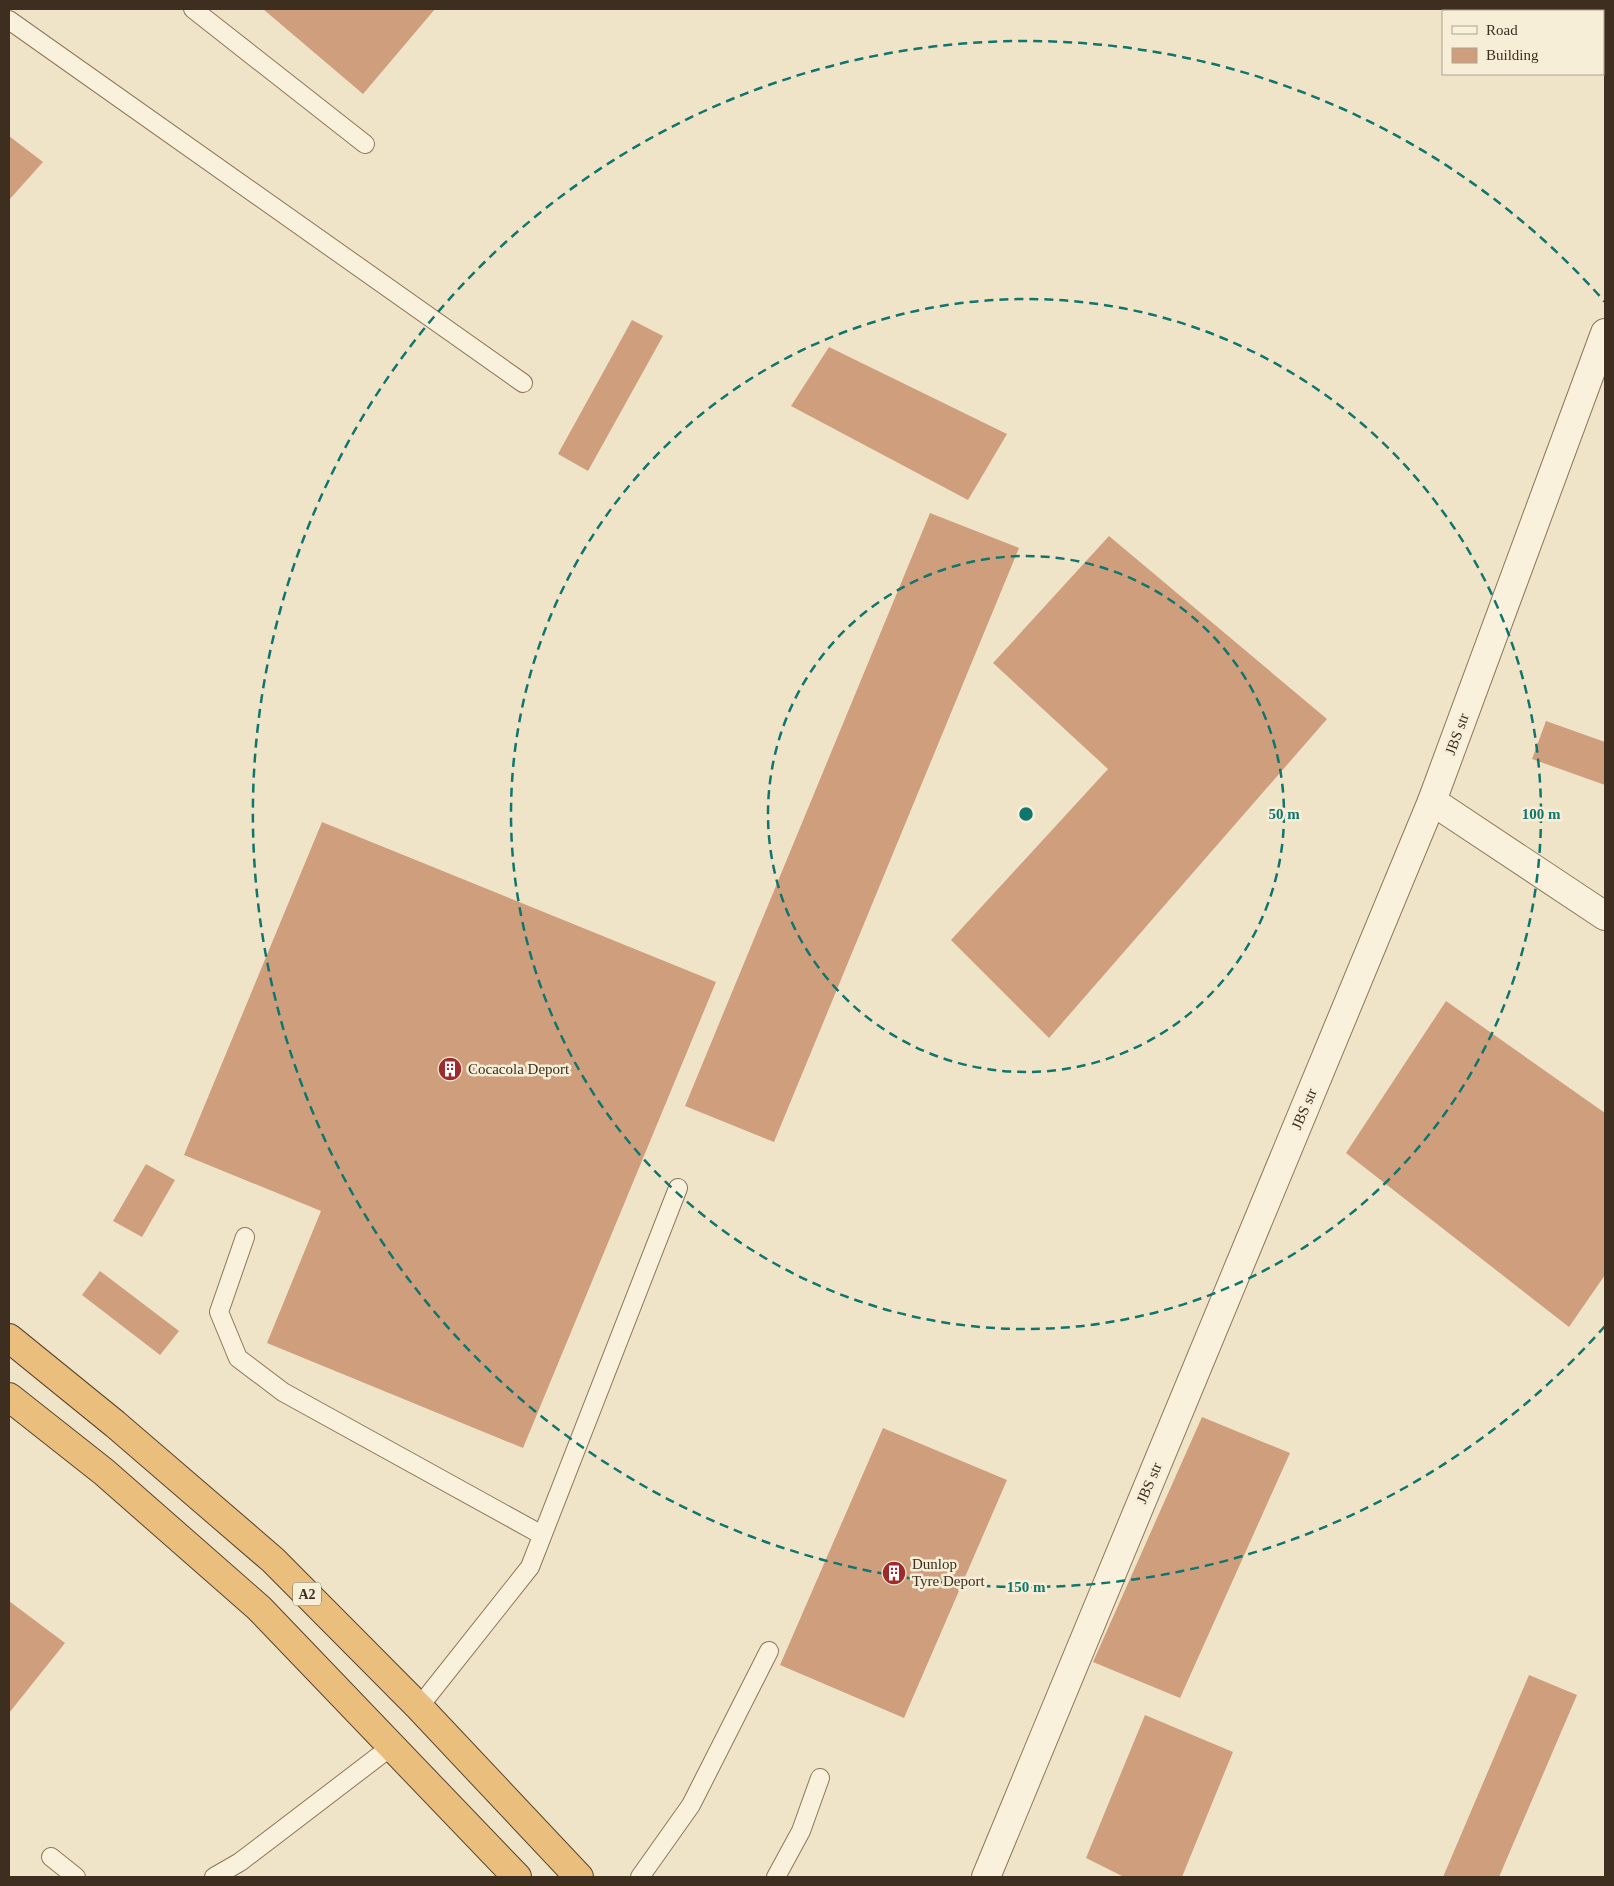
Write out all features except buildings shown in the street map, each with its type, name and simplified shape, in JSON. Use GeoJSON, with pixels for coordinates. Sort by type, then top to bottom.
{"type":"FeatureCollection","features":[{"type":"Feature","properties":{"kind":"highway","name":"A2"},"geometry":{"type":"LineString","coordinates":[[9,1338],[115,1424],[272,1560],[419,1707],[579,1877]]}},
{"type":"Feature","properties":{"kind":"highway"},"geometry":{"type":"LineString","coordinates":[[9,1397],[104,1472],[259,1608],[518,1877]]}},
{"type":"Feature","properties":{"kind":"street","name":"JBS str"},"geometry":{"type":"LineString","coordinates":[[986,1877],[1432,800],[1605,333]]}},
{"type":"Feature","properties":{"kind":"street"},"geometry":{"type":"LineString","coordinates":[[1432,800],[1605,916]]}},
{"type":"Feature","properties":{"kind":"lane"},"geometry":{"type":"LineString","coordinates":[[193,9],[365,144]]}},
{"type":"Feature","properties":{"kind":"lane"},"geometry":{"type":"LineString","coordinates":[[16,18],[523,383]]}},
{"type":"Feature","properties":{"kind":"lane"},"geometry":{"type":"LineString","coordinates":[[419,1707],[530,1567],[678,1188]]}},
{"type":"Feature","properties":{"kind":"lane"},"geometry":{"type":"LineString","coordinates":[[245,1237],[219,1312],[238,1358],[283,1392],[542,1535]]}},
{"type":"Feature","properties":{"kind":"lane"},"geometry":{"type":"LineString","coordinates":[[640,1877],[691,1805],[768,1651]]}},
{"type":"Feature","properties":{"kind":"lane"},"geometry":{"type":"LineString","coordinates":[[214,1877],[240,1862],[392,1746]]}},
{"type":"Feature","properties":{"kind":"lane"},"geometry":{"type":"LineString","coordinates":[[776,1877],[801,1831],[820,1778]]}},
{"type":"Feature","properties":{"kind":"lane"},"geometry":{"type":"LineString","coordinates":[[50,1858],[76,1877]]}},
{"type":"Feature","properties":{"kind":"place","name":"Cocacola Deport"},"geometry":{"type":"Point","coordinates":[450,1069]}},
{"type":"Feature","properties":{"kind":"place","name":"Dunlop Tyre Deport"},"geometry":{"type":"Point","coordinates":[894,1573]}}]}
